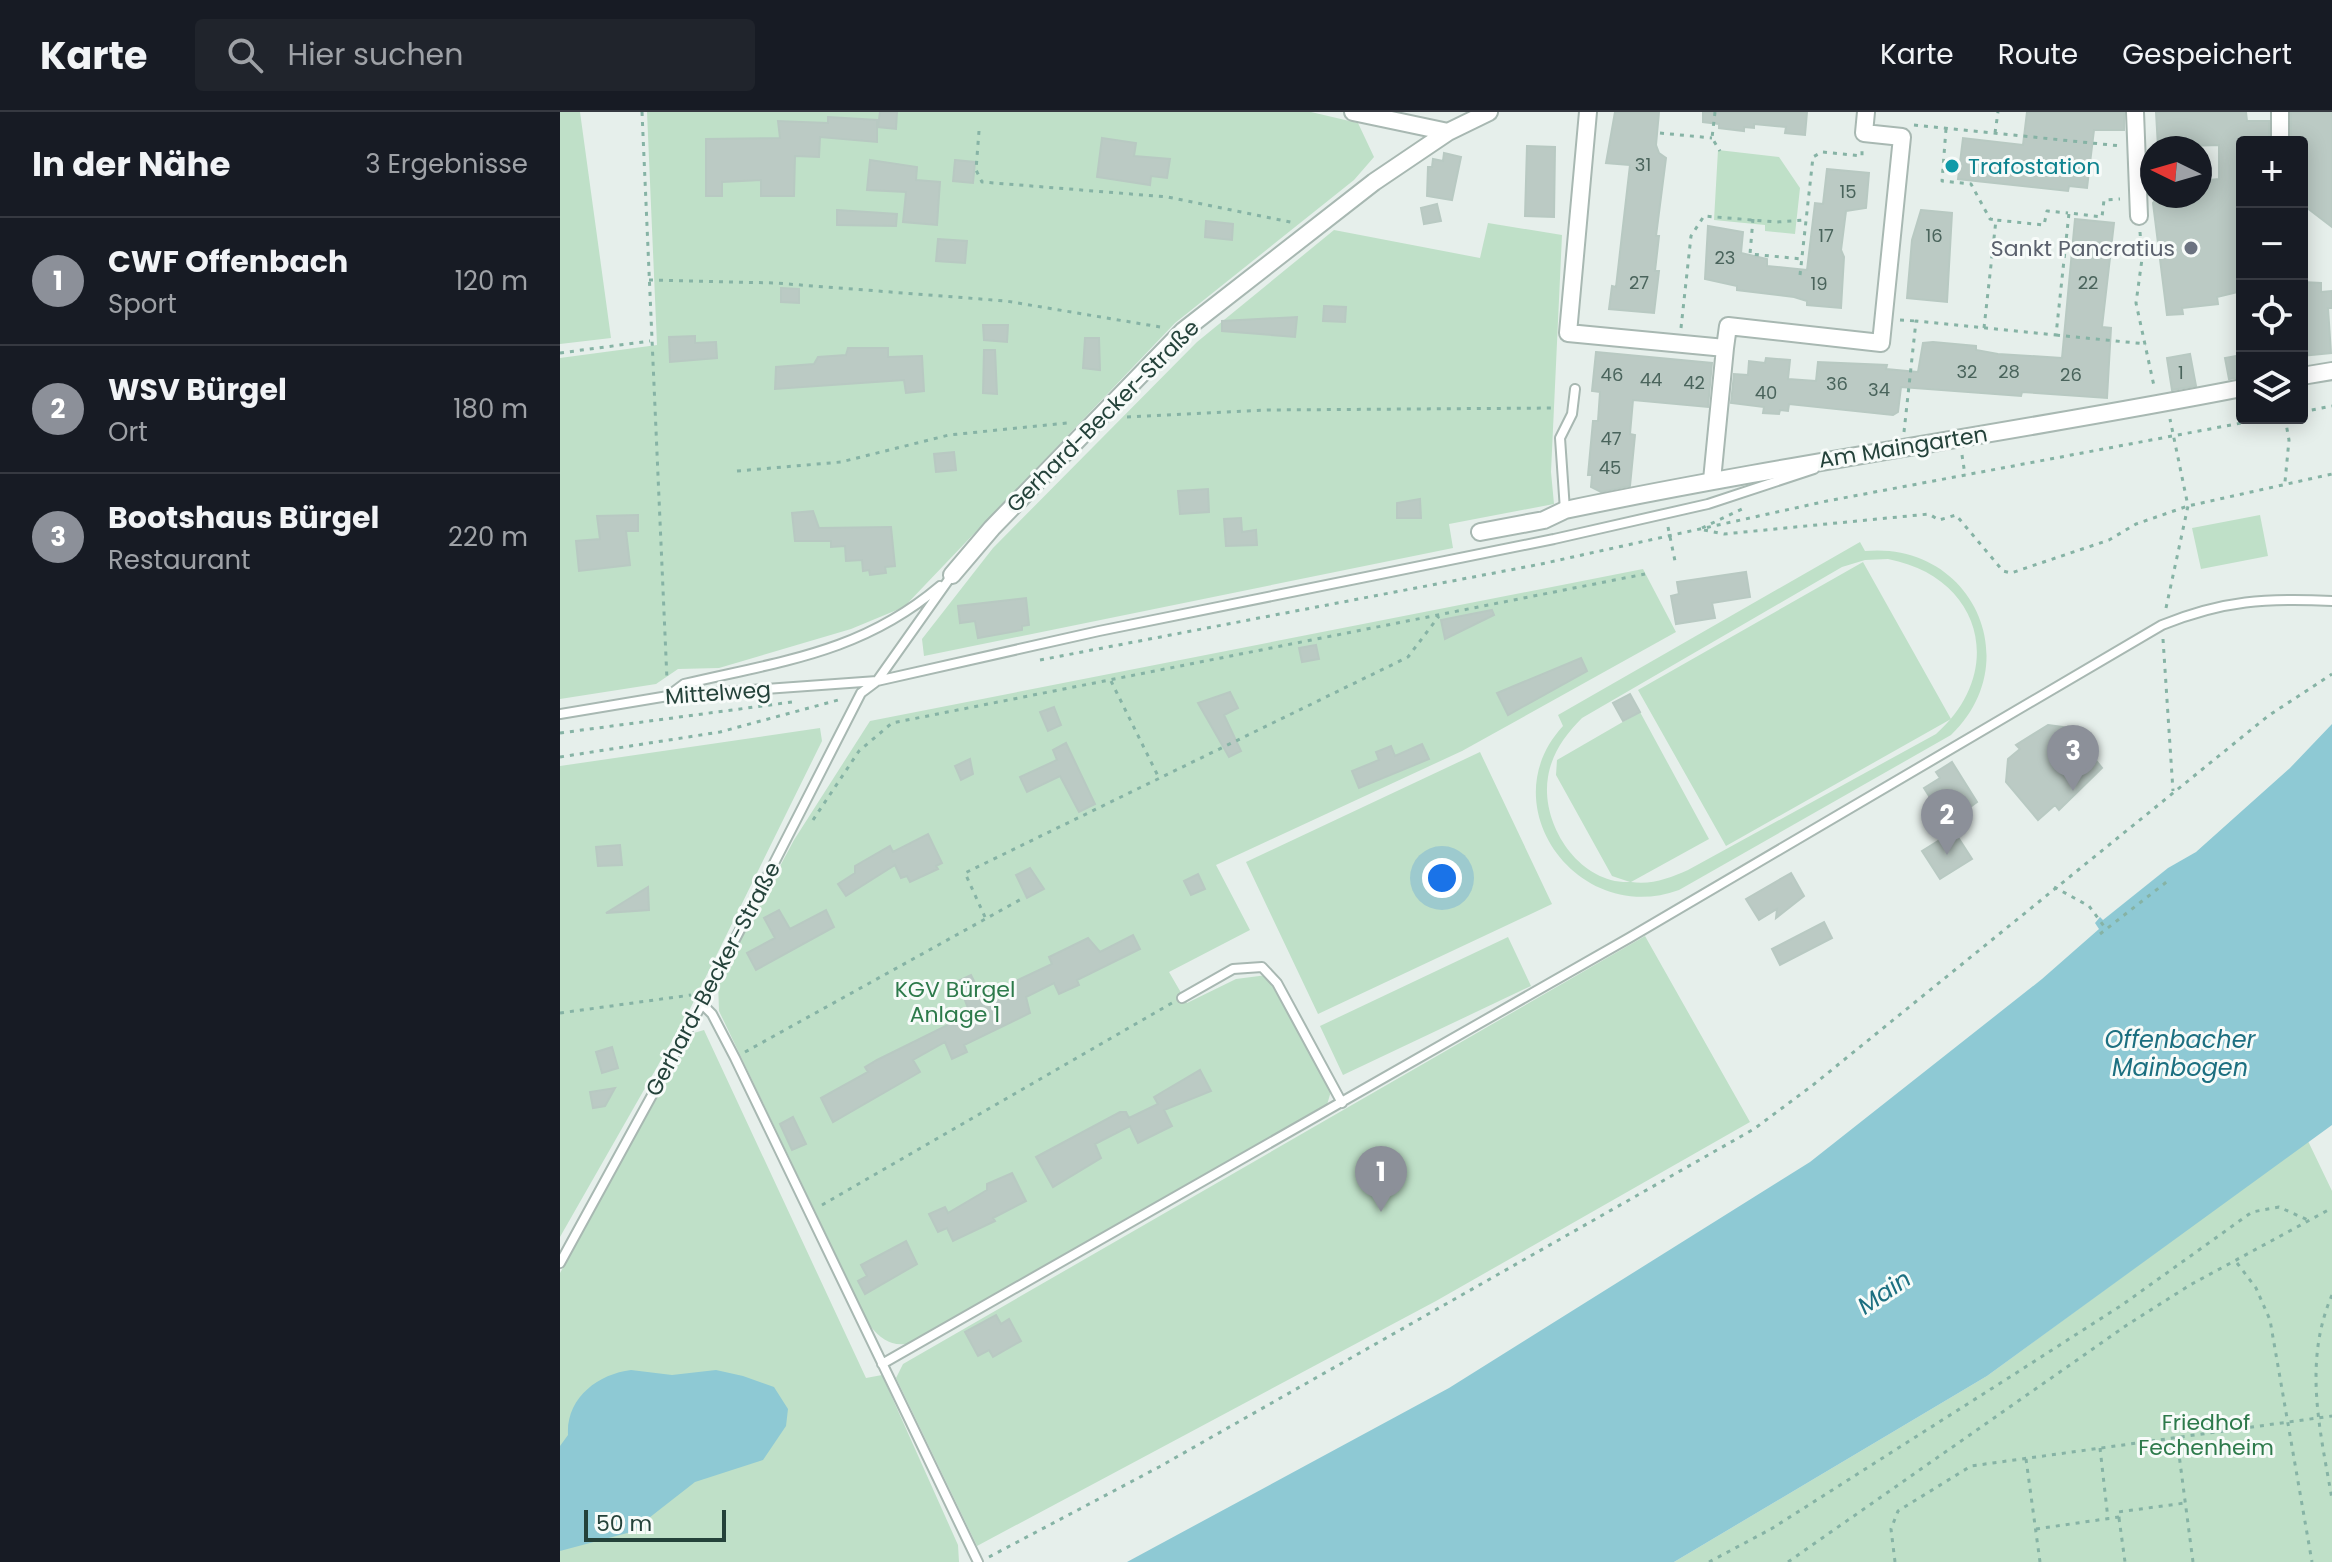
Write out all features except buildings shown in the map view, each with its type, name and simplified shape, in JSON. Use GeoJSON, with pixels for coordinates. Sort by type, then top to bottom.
{"type":"FeatureCollection","features":[{"type":"Feature","properties":{"kind":"street"},"geometry":{"type":"LineString","coordinates":[[1353,112],[1448,132]]}},
{"type":"Feature","properties":{"kind":"street","name":"Gerhard-Becker-Straße"},"geometry":{"type":"LineString","coordinates":[[952,575],[1097,418],[1183,331],[1314,227],[1448,132],[1489,112]]}},
{"type":"Feature","properties":{"kind":"street"},"geometry":{"type":"LineString","coordinates":[[1588,112],[1568,333],[1725,348]]}},
{"type":"Feature","properties":{"kind":"street"},"geometry":{"type":"LineString","coordinates":[[1712,480],[1728,326],[1881,343],[1902,137],[1864,133],[1866,112]]}},
{"type":"Feature","properties":{"kind":"street"},"geometry":{"type":"LineString","coordinates":[[2135,112],[2139,216]]}},
{"type":"Feature","properties":{"kind":"street"},"geometry":{"type":"LineString","coordinates":[[2280,112],[2280,136]]}},
{"type":"Feature","properties":{"kind":"street"},"geometry":{"type":"LineString","coordinates":[[2308,375],[2332,371]]}},
{"type":"Feature","properties":{"kind":"street","name":"Am Maingarten"},"geometry":{"type":"LineString","coordinates":[[1480,532],[1544,520],[1565,510],[1712,480],[2236,389]]}},
{"type":"Feature","properties":{"kind":"lane"},"geometry":{"type":"LineString","coordinates":[[1565,510],[1560,438],[1572,414],[1575,389]]}},
{"type":"Feature","properties":{"kind":"lane"},"geometry":{"type":"LineString","coordinates":[[861,693],[877,681],[989,654],[1554,539],[1708,504],[1793,478],[1848,455]]}},
{"type":"Feature","properties":{"kind":"lane"},"geometry":{"type":"LineString","coordinates":[[668,696],[684,684],[820,652],[875,632],[900,618],[952,575]]}},
{"type":"Feature","properties":{"kind":"lane","name":"Gerhard-Becker-Straße"},"geometry":{"type":"LineString","coordinates":[[877,681],[952,575]]}},
{"type":"Feature","properties":{"kind":"lane"},"geometry":{"type":"LineString","coordinates":[[882,1364],[1342,1103],[2162,625],[2235,601],[2279,598],[2332,601]]}},
{"type":"Feature","properties":{"kind":"lane","name":"Mittelweg"},"geometry":{"type":"LineString","coordinates":[[560,714],[668,696],[877,681]]}},
{"type":"Feature","properties":{"kind":"lane","name":"Gerhard-Becker-Straße"},"geometry":{"type":"LineString","coordinates":[[560,1263],[702,1004],[861,693]]}},
{"type":"Feature","properties":{"kind":"lane"},"geometry":{"type":"LineString","coordinates":[[1182,998],[1233,969],[1262,967],[1277,983],[1342,1103]]}},
{"type":"Feature","properties":{"kind":"lane"},"geometry":{"type":"LineString","coordinates":[[702,1004],[712,1014],[735,1058],[978,1562]]}},
{"type":"Feature","properties":{"kind":"path"},"geometry":{"type":"LineString","coordinates":[[642,112],[668,696]]}},
{"type":"Feature","properties":{"kind":"path"},"geometry":{"type":"LineString","coordinates":[[1715,112],[1712,138],[1720,151]]}},
{"type":"Feature","properties":{"kind":"path"},"geometry":{"type":"LineString","coordinates":[[1995,133],[1998,112]]}},
{"type":"Feature","properties":{"kind":"path"},"geometry":{"type":"LineString","coordinates":[[1902,137],[1903,124],[2135,147]]}},
{"type":"Feature","properties":{"kind":"path"},"geometry":{"type":"LineString","coordinates":[[1946,129],[1942,181],[1971,184],[1990,219],[2044,225],[2047,211],[2102,217],[2104,200],[2138,197]]}},
{"type":"Feature","properties":{"kind":"path"},"geometry":{"type":"LineString","coordinates":[[979,131],[976,170],[982,182],[1168,197],[1314,227]]}},
{"type":"Feature","properties":{"kind":"path"},"geometry":{"type":"LineString","coordinates":[[1660,133],[1712,138]]}},
{"type":"Feature","properties":{"kind":"path"},"geometry":{"type":"LineString","coordinates":[[1800,275],[1813,157],[1822,152],[1862,156],[1864,133]]}},
{"type":"Feature","properties":{"kind":"path"},"geometry":{"type":"LineString","coordinates":[[2056,335],[2069,213]]}},
{"type":"Feature","properties":{"kind":"path"},"geometry":{"type":"LineString","coordinates":[[1679,344],[1691,236],[1697,223],[1707,214],[1806,220]]}},
{"type":"Feature","properties":{"kind":"path"},"geometry":{"type":"LineString","coordinates":[[2139,216],[2142,259],[2136,303],[2173,436],[2188,506],[2162,625],[2173,791]]}},
{"type":"Feature","properties":{"kind":"path"},"geometry":{"type":"LineString","coordinates":[[1753,219],[1750,254],[1802,259]]}},
{"type":"Feature","properties":{"kind":"path"},"geometry":{"type":"LineString","coordinates":[[1984,328],[1996,220]]}},
{"type":"Feature","properties":{"kind":"path"},"geometry":{"type":"LineString","coordinates":[[649,280],[775,283],[1006,301],[1183,331]]}},
{"type":"Feature","properties":{"kind":"path"},"geometry":{"type":"LineString","coordinates":[[1902,448],[1916,321],[2146,344]]}},
{"type":"Feature","properties":{"kind":"path"},"geometry":{"type":"LineString","coordinates":[[560,353],[650,341]]}},
{"type":"Feature","properties":{"kind":"path"},"geometry":{"type":"LineString","coordinates":[[2308,411],[2332,406]]}},
{"type":"Feature","properties":{"kind":"path"},"geometry":{"type":"LineString","coordinates":[[737,471],[854,460],[949,435],[1097,418],[1268,410],[1555,408]]}},
{"type":"Feature","properties":{"kind":"path"},"geometry":{"type":"LineString","coordinates":[[1032,662],[1356,601],[1843,498],[2236,424]]}},
{"type":"Feature","properties":{"kind":"path"},"geometry":{"type":"LineString","coordinates":[[2285,482],[2289,440],[2286,424]]}},
{"type":"Feature","properties":{"kind":"path"},"geometry":{"type":"LineString","coordinates":[[1699,529],[1724,534],[1929,514],[1939,520],[1956,515],[2003,571],[2011,573],[2109,540],[2136,524],[2188,506],[2332,474]]}},
{"type":"Feature","properties":{"kind":"path"},"geometry":{"type":"LineString","coordinates":[[1699,529],[1748,507]]}},
{"type":"Feature","properties":{"kind":"path"},"geometry":{"type":"LineString","coordinates":[[1670,536],[1676,566]]}},
{"type":"Feature","properties":{"kind":"path"},"geometry":{"type":"LineString","coordinates":[[812,821],[859,751],[892,723],[1645,574]]}},
{"type":"Feature","properties":{"kind":"path"},"geometry":{"type":"LineString","coordinates":[[985,917],[965,873],[1408,657],[1439,615]]}},
{"type":"Feature","properties":{"kind":"path"},"geometry":{"type":"LineString","coordinates":[[978,1562],[1159,1467],[1754,1129],[1813,1085],[2053,887],[2268,716],[2332,674]]}},
{"type":"Feature","properties":{"kind":"path"},"geometry":{"type":"LineString","coordinates":[[1110,680],[1159,778]]}},
{"type":"Feature","properties":{"kind":"path"},"geometry":{"type":"LineString","coordinates":[[816,699],[861,693]]}},
{"type":"Feature","properties":{"kind":"path"},"geometry":{"type":"LineString","coordinates":[[560,757],[720,732],[861,693]]}},
{"type":"Feature","properties":{"kind":"path"},"geometry":{"type":"LineString","coordinates":[[560,733],[801,701]]}},
{"type":"Feature","properties":{"kind":"path"},"geometry":{"type":"LineString","coordinates":[[2100,934],[2169,880]]}},
{"type":"Feature","properties":{"kind":"path"},"geometry":{"type":"LineString","coordinates":[[2053,887],[2089,906],[2106,929]]}},
{"type":"Feature","properties":{"kind":"path"},"geometry":{"type":"LineString","coordinates":[[735,1058],[1025,897]]}},
{"type":"Feature","properties":{"kind":"path"},"geometry":{"type":"LineString","coordinates":[[560,1013],[694,995],[702,1004]]}},
{"type":"Feature","properties":{"kind":"path"},"geometry":{"type":"LineString","coordinates":[[808,1213],[1182,998]]}},
{"type":"Feature","properties":{"kind":"path"},"geometry":{"type":"LineString","coordinates":[[1709,1562],[1771,1529],[2122,1305],[2252,1212],[2279,1207],[2310,1221]]}},
{"type":"Feature","properties":{"kind":"path"},"geometry":{"type":"LineString","coordinates":[[1788,1562],[2127,1325],[2190,1285],[2332,1208]]}},
{"type":"Feature","properties":{"kind":"path"},"geometry":{"type":"LineString","coordinates":[[2236,1262],[2256,1288],[2270,1320],[2312,1562]]}},
{"type":"Feature","properties":{"kind":"path"},"geometry":{"type":"LineString","coordinates":[[2332,1295],[2318,1336],[2315,1390],[2332,1499]]}},
{"type":"Feature","properties":{"kind":"path"},"geometry":{"type":"LineString","coordinates":[[1895,1562],[1892,1522],[1902,1507],[1971,1466],[2332,1416]]}},
{"type":"Feature","properties":{"kind":"path"},"geometry":{"type":"LineString","coordinates":[[2176,1438],[2193,1562]]}},
{"type":"Feature","properties":{"kind":"path"},"geometry":{"type":"LineString","coordinates":[[2100,1448],[2108,1519]]}},
{"type":"Feature","properties":{"kind":"path"},"geometry":{"type":"LineString","coordinates":[[2026,1458],[2040,1562]]}},
{"type":"Feature","properties":{"kind":"path"},"geometry":{"type":"LineString","coordinates":[[2125,1562],[2118,1512],[2185,1503]]}},
{"type":"Feature","properties":{"kind":"path"},"geometry":{"type":"LineString","coordinates":[[2036,1529],[2119,1517]]}},
{"type":"Feature","properties":{"kind":"green space"},"geometry":{"type":"Polygon","coordinates":[[[560,112],[580,112],[611,338],[560,344],[560,112]]]}},
{"type":"Feature","properties":{"kind":"green space"},"geometry":{"type":"Polygon","coordinates":[[[647,112],[1311,112],[1358,123],[1374,157],[1354,180],[1175,323],[904,607],[851,629],[719,668],[678,669],[656,684],[560,699],[560,358],[657,345],[647,112]]]}},
{"type":"Feature","properties":{"kind":"green space"},"geometry":{"type":"Polygon","coordinates":[[[1718,150],[1779,157],[1800,188],[1795,234],[1765,231],[1765,225],[1714,220],[1718,150]]]}},
{"type":"Feature","properties":{"kind":"green space"},"geometry":{"type":"Polygon","coordinates":[[[1488,223],[1562,235],[1551,472],[1554,504],[1449,524],[1453,548],[924,656],[922,639],[993,548],[1197,342],[1334,230],[1480,258],[1488,223]]]}},
{"type":"Feature","properties":{"kind":"green space"},"geometry":{"type":"Polygon","coordinates":[[[2260,515],[2268,556],[2201,569],[2192,528],[2260,515]]]}},
{"type":"Feature","properties":{"kind":"green space"},"geometry":{"type":"Polygon","coordinates":[[[1860,542],[1865,551],[1902,553],[1934,565],[1959,585],[1977,612],[1986,642],[1985,674],[1974,705],[1951,735],[1679,890],[1642,897],[1608,891],[1579,875],[1556,852],[1541,823],[1536,791],[1543,758],[1563,726],[1558,715],[1860,542]],[[1888,559],[1865,560],[1842,567],[1582,718],[1560,745],[1548,777],[1550,814],[1567,848],[1595,873],[1612,880],[1630,882],[1612,876],[1556,775],[1557,760],[1640,712],[1709,839],[1631,882],[1639,883],[1661,880],[1688,870],[1936,734],[1958,709],[1972,683],[1977,656],[1974,630],[1963,606],[1945,585],[1920,569],[1888,559]]]}},
{"type":"Feature","properties":{"kind":"green space"},"geometry":{"type":"Polygon","coordinates":[[[1863,562],[1951,719],[1726,846],[1638,690],[1863,562]]]}},
{"type":"Feature","properties":{"kind":"green space","name":"KGV Bürgel Anlage 1"},"geometry":{"type":"Polygon","coordinates":[[[1643,569],[1676,632],[1462,751],[1216,865],[1250,930],[1169,972],[1187,1003],[1236,979],[1267,975],[1331,1091],[1327,1105],[912,1343],[893,1343],[870,1326],[719,1011],[718,982],[794,840],[870,721],[1643,569]]]}},
{"type":"Feature","properties":{"kind":"green space"},"geometry":{"type":"Polygon","coordinates":[[[820,728],[822,741],[689,1011],[560,1237],[560,766],[820,728]]]}},
{"type":"Feature","properties":{"kind":"green space"},"geometry":{"type":"Polygon","coordinates":[[[1480,752],[1552,904],[1318,1014],[1246,862],[1480,752]]]}},
{"type":"Feature","properties":{"kind":"green space"},"geometry":{"type":"Polygon","coordinates":[[[1645,936],[1750,1122],[1436,1301],[977,1546],[896,1378],[903,1364],[1645,936]]]}},
{"type":"Feature","properties":{"kind":"green space"},"geometry":{"type":"Polygon","coordinates":[[[1508,937],[1531,986],[1343,1075],[1320,1026],[1508,937]]]}},
{"type":"Feature","properties":{"kind":"green space"},"geometry":{"type":"Polygon","coordinates":[[[704,1030],[866,1378],[882,1375],[958,1545],[959,1562],[560,1562],[560,1273],[686,1044],[694,1033],[704,1030]]]}},
{"type":"Feature","properties":{"kind":"green space","name":"Friedhof Fechenheim"},"geometry":{"type":"Polygon","coordinates":[[[2308,1141],[2332,1191],[2332,1562],[1674,1562],[1987,1376],[2308,1141]]]}},
{"type":"Feature","properties":{"kind":"water","name":"Offenbacher Mainbogen"},"geometry":{"type":"Polygon","coordinates":[[[2332,724],[2332,1125],[1987,1376],[1674,1562],[1127,1562],[1449,1388],[1810,1162],[2042,979],[2099,929],[2095,923],[2100,917],[2103,920],[2168,868],[2196,852],[2290,768],[2332,724]]]}},
{"type":"Feature","properties":{"kind":"water"},"geometry":{"type":"Polygon","coordinates":[[[631,1370],[672,1375],[716,1370],[774,1387],[788,1409],[786,1426],[763,1460],[695,1482],[631,1532],[560,1551],[560,1446],[568,1435],[572,1410],[586,1390],[596,1383],[631,1370]]]}},
{"type":"Feature","properties":{"kind":"place","name":"Trafostation"},"geometry":{"type":"Point","coordinates":[1952,166]}},
{"type":"Feature","properties":{"kind":"place","name":"Sankt Pancratius"},"geometry":{"type":"Point","coordinates":[2191,248]}},
{"type":"Feature","properties":{"kind":"place","name":"Bootshaus Bürgel"},"geometry":{"type":"Point","coordinates":[2073,791]}},
{"type":"Feature","properties":{"kind":"place","name":"WSV Bürgel"},"geometry":{"type":"Point","coordinates":[1947,855]}},
{"type":"Feature","properties":{"kind":"place","name":"CWF Offenbach"},"geometry":{"type":"Point","coordinates":[1381,1212]}},
{"type":"Feature","properties":{"kind":"water label","name":"Main"},"geometry":{"type":"Point","coordinates":[1884,1292]}}]}
